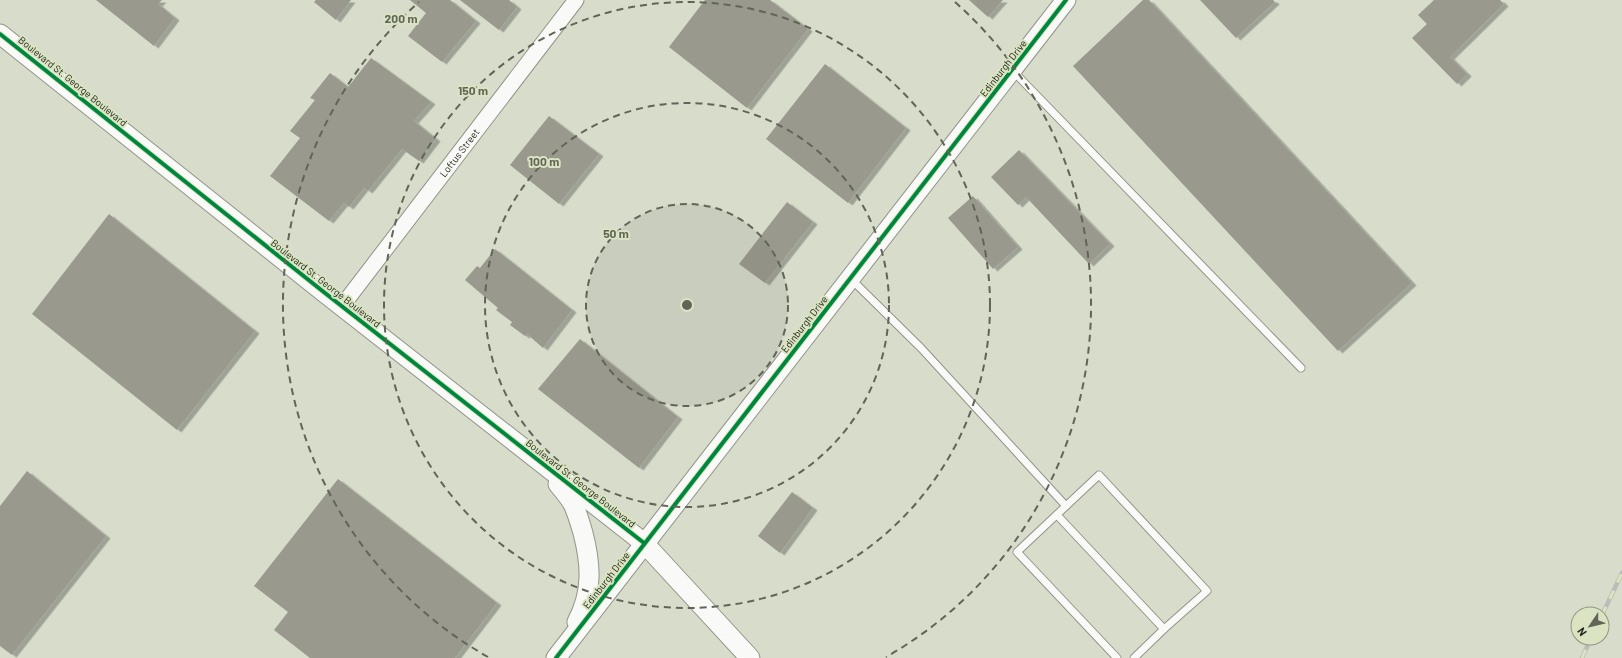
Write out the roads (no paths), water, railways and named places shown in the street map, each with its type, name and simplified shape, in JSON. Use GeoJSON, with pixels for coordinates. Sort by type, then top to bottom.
{"type":"FeatureCollection","features":[{"type":"Feature","properties":{"kind":"street","name":"Loftus Street"},"geometry":{"type":"LineString","coordinates":[[342,306],[576,0]]}},
{"type":"Feature","properties":{"kind":"street","name":"Edinburgh Drive"},"geometry":{"type":"LineString","coordinates":[[561,652],[1066,0]]}},
{"type":"Feature","properties":{"kind":"street","name":"Boulevard St. George Boulevard"},"geometry":{"type":"LineString","coordinates":[[0,34],[342,306],[644,543],[750,658]]}},
{"type":"Feature","properties":{"kind":"street"},"geometry":{"type":"LineString","coordinates":[[546,466],[573,503],[581,524],[590,568],[584,610],[561,652]]}},
{"type":"Feature","properties":{"kind":"lane"},"geometry":{"type":"LineString","coordinates":[[1012,70],[1301,368]]}},
{"type":"Feature","properties":{"kind":"lane"},"geometry":{"type":"LineString","coordinates":[[850,278],[921,348],[1066,506]]}},
{"type":"Feature","properties":{"kind":"lane"},"geometry":{"type":"LineString","coordinates":[[1117,658],[1017,552],[1099,475],[1207,590],[1134,658]]}},
{"type":"Feature","properties":{"kind":"lane"},"geometry":{"type":"LineString","coordinates":[[1057,515],[1164,629]]}},
{"type":"Feature","properties":{"kind":"railway"},"geometry":{"type":"LineString","coordinates":[[1606,606],[1622,573]]}},
{"type":"Feature","properties":{"kind":"railway"},"geometry":{"type":"LineString","coordinates":[[1582,658],[1587,646]]}}]}
